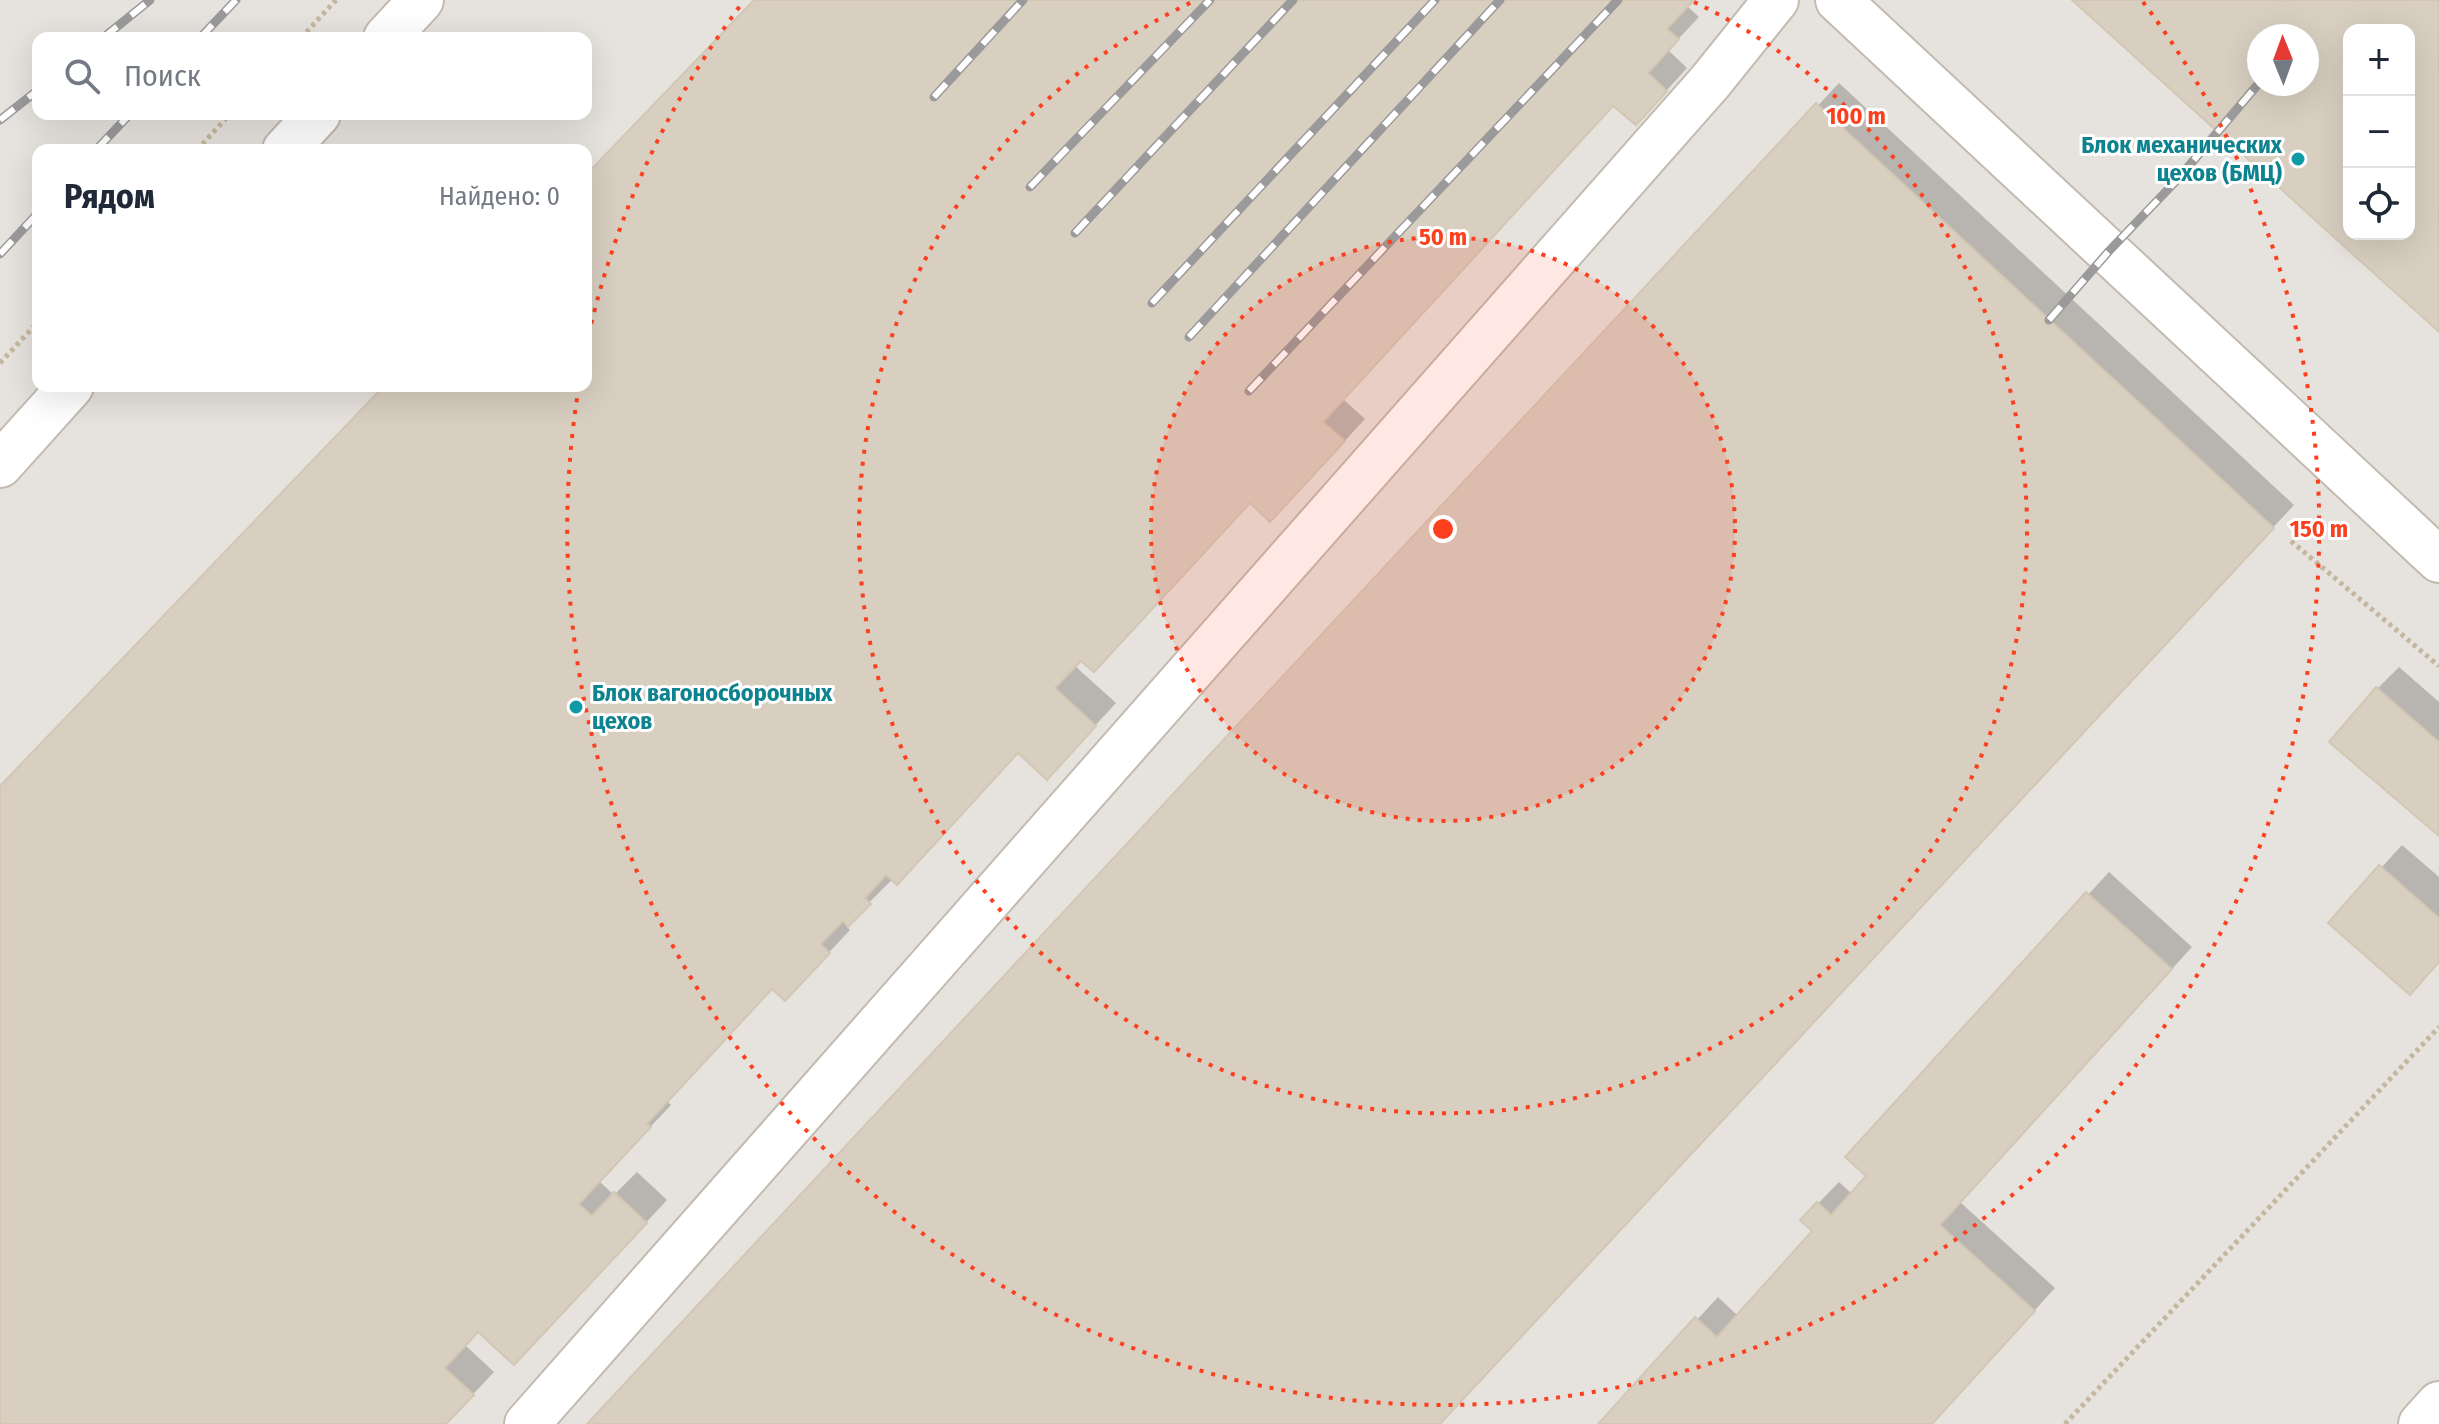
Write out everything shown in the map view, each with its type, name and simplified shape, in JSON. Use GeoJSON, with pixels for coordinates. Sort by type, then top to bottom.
{"type":"FeatureCollection","features":[{"type":"Feature","properties":{"kind":"lane"},"geometry":{"type":"LineString","coordinates":[[392,32],[421,0]]}},
{"type":"Feature","properties":{"kind":"lane"},"geometry":{"type":"LineString","coordinates":[[527,1424],[1710,82],[1776,0]]}},
{"type":"Feature","properties":{"kind":"lane"},"geometry":{"type":"LineString","coordinates":[[1838,0],[2439,560]]}},
{"type":"Feature","properties":{"kind":"lane"},"geometry":{"type":"LineString","coordinates":[[290,144],[312,120]]}},
{"type":"Feature","properties":{"kind":"lane"},"geometry":{"type":"LineString","coordinates":[[0,465],[66,392]]}},
{"type":"Feature","properties":{"kind":"lane"},"geometry":{"type":"LineString","coordinates":[[2421,1424],[2439,1404]]}},
{"type":"Feature","properties":{"kind":"path"},"geometry":{"type":"LineString","coordinates":[[307,32],[336,0]]}},
{"type":"Feature","properties":{"kind":"path"},"geometry":{"type":"LineString","coordinates":[[202,144],[224,120]]}},
{"type":"Feature","properties":{"kind":"path"},"geometry":{"type":"LineString","coordinates":[[0,363],[32,328]]}},
{"type":"Feature","properties":{"kind":"path"},"geometry":{"type":"LineString","coordinates":[[2291,541],[2439,666]]}},
{"type":"Feature","properties":{"kind":"path"},"geometry":{"type":"LineString","coordinates":[[2065,1424],[2439,1027]]}},
{"type":"Feature","properties":{"kind":"shaded area"},"geometry":{"type":"Polygon","coordinates":[[[0,0],[2439,0],[2439,1424],[0,1424],[0,0]]]}},
{"type":"Feature","properties":{"kind":"building","name":"Блок вагоносборочных цехов"},"geometry":{"type":"Polygon","coordinates":[[[754,0],[1694,0],[1667,29],[1679,39],[1648,73],[1667,91],[1636,125],[1613,106],[1323,422],[1345,441],[1270,522],[1250,503],[1094,672],[1081,661],[1055,688],[1096,726],[1047,780],[1018,753],[897,885],[886,875],[865,898],[871,904],[848,927],[843,921],[821,944],[830,953],[785,1001],[772,989],[647,1124],[651,1127],[579,1204],[592,1216],[614,1192],[647,1223],[514,1365],[478,1332],[445,1368],[474,1395],[446,1424],[0,1424],[0,786],[378,392],[592,392],[592,169],[754,0]]]}},
{"type":"Feature","properties":{"kind":"building","name":"Блок механических цехов (БМЦ)"},"geometry":{"type":"Polygon","coordinates":[[[2072,0],[2439,0],[2439,332],[2072,0]]]}},
{"type":"Feature","properties":{"kind":"building"},"geometry":{"type":"Polygon","coordinates":[[[1816,103],[2274,528],[1440,1424],[587,1424],[1816,103]]]}},
{"type":"Feature","properties":{"kind":"building"},"geometry":{"type":"Polygon","coordinates":[[[2376,687],[2439,742],[2439,836],[2329,742],[2376,687]]]}},
{"type":"Feature","properties":{"kind":"building"},"geometry":{"type":"Polygon","coordinates":[[[2379,865],[2439,918],[2439,962],[2410,995],[2328,923],[2379,865]]]}},
{"type":"Feature","properties":{"kind":"building"},"geometry":{"type":"Polygon","coordinates":[[[2086,892],[2172,969],[1940,1225],[2035,1311],[1932,1424],[1598,1424],[1695,1317],[1717,1337],[1812,1231],[1800,1220],[1817,1202],[1831,1215],[1866,1176],[1845,1157],[2086,892]]]}},
{"type":"Feature","properties":{"kind":"railway"},"geometry":{"type":"LineString","coordinates":[[110,32],[150,0]]}},
{"type":"Feature","properties":{"kind":"railway"},"geometry":{"type":"LineString","coordinates":[[206,32],[236,0]]}},
{"type":"Feature","properties":{"kind":"railway"},"geometry":{"type":"LineString","coordinates":[[934,97],[1023,0]]}},
{"type":"Feature","properties":{"kind":"railway"},"geometry":{"type":"LineString","coordinates":[[1030,187],[1210,0]]}},
{"type":"Feature","properties":{"kind":"railway"},"geometry":{"type":"LineString","coordinates":[[1075,233],[1293,0]]}},
{"type":"Feature","properties":{"kind":"railway"},"geometry":{"type":"LineString","coordinates":[[1152,303],[1435,0]]}},
{"type":"Feature","properties":{"kind":"railway"},"geometry":{"type":"LineString","coordinates":[[1189,337],[1500,0]]}},
{"type":"Feature","properties":{"kind":"railway"},"geometry":{"type":"LineString","coordinates":[[1249,391],[1618,0]]}},
{"type":"Feature","properties":{"kind":"railway"},"geometry":{"type":"LineString","coordinates":[[0,120],[32,95]]}},
{"type":"Feature","properties":{"kind":"railway"},"geometry":{"type":"LineString","coordinates":[[2049,320],[2177,180],[2248,96]]}},
{"type":"Feature","properties":{"kind":"railway"},"geometry":{"type":"LineString","coordinates":[[102,144],[124,120]]}},
{"type":"Feature","properties":{"kind":"railway"},"geometry":{"type":"LineString","coordinates":[[0,254],[32,219]]}},
{"type":"Feature","properties":{"kind":"place","name":"Блок механических цехов (БМЦ)"},"geometry":{"type":"Point","coordinates":[2298,159]}},
{"type":"Feature","properties":{"kind":"place","name":"Блок вагоносборочных цехов"},"geometry":{"type":"Point","coordinates":[576,707]}}]}
